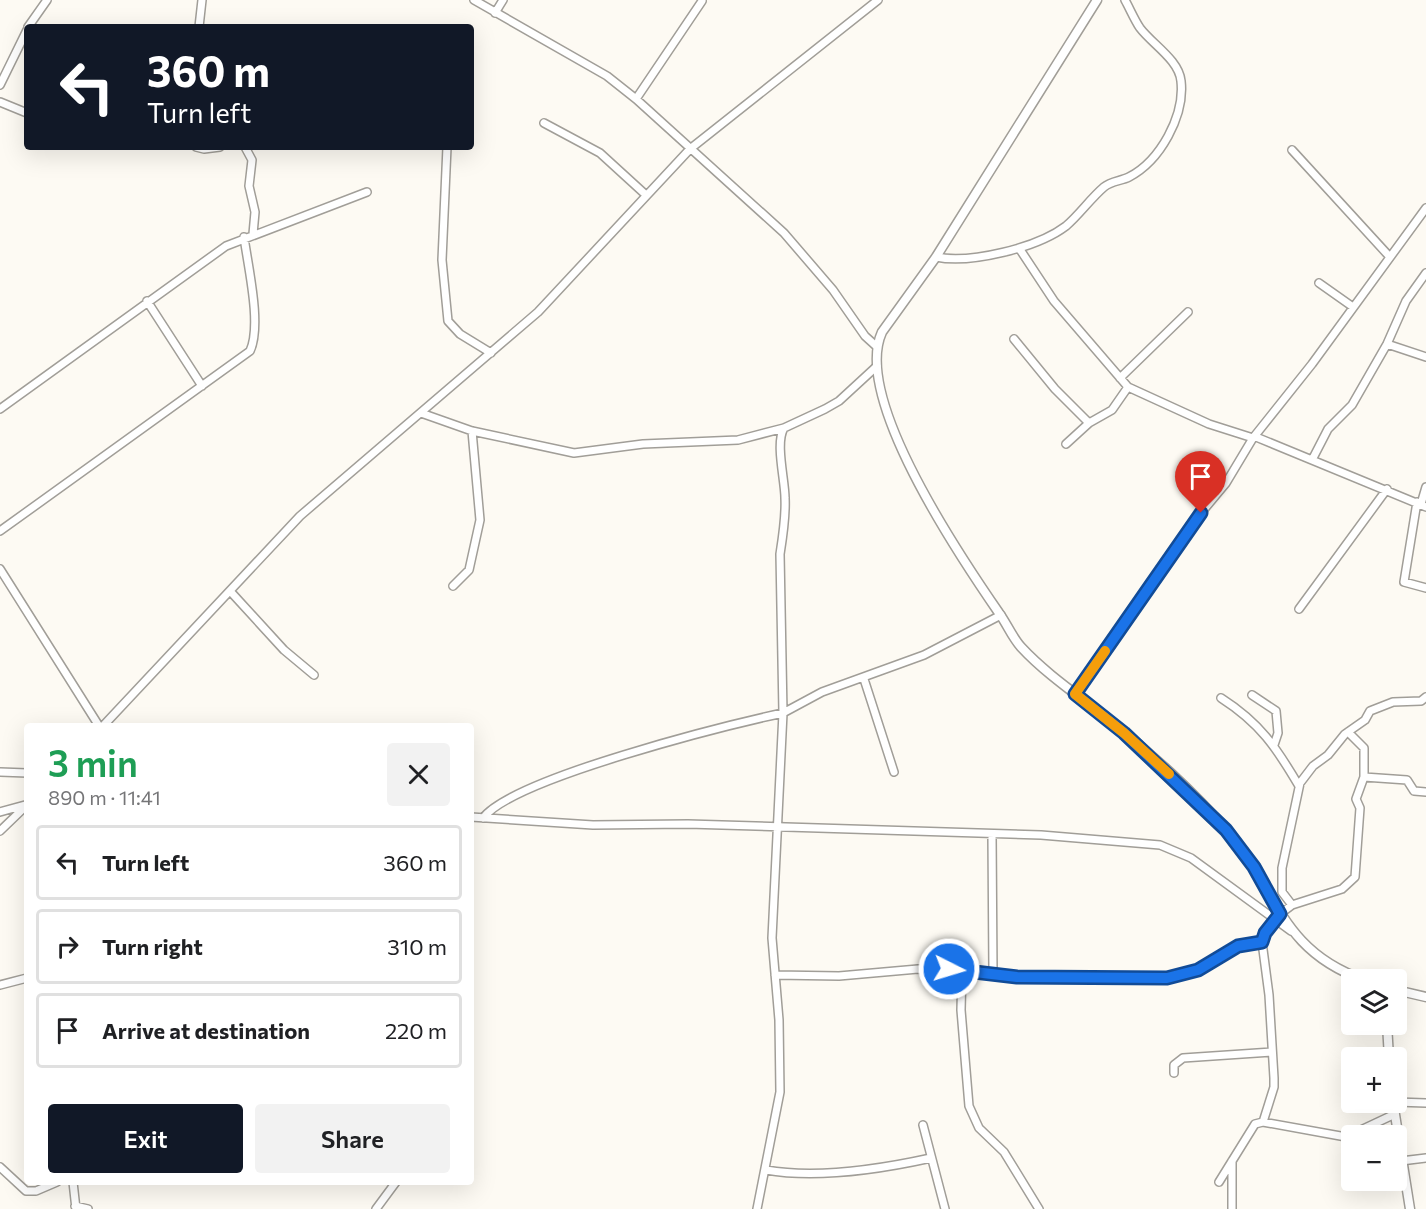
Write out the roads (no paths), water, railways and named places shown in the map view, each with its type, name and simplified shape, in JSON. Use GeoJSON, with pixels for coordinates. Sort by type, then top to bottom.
{"type":"FeatureCollection","features":[{"type":"Feature","properties":{"kind":"street"},"geometry":{"type":"LineString","coordinates":[[31,24],[47,0]]}},
{"type":"Feature","properties":{"kind":"street"},"geometry":{"type":"LineString","coordinates":[[199,24],[202,0]]}},
{"type":"Feature","properties":{"kind":"street"},"geometry":{"type":"LineString","coordinates":[[474,0],[597,70],[636,99],[784,233],[828,283],[865,336],[876,346]]}},
{"type":"Feature","properties":{"kind":"street"},"geometry":{"type":"LineString","coordinates":[[495,13],[503,0]]}},
{"type":"Feature","properties":{"kind":"street"},"geometry":{"type":"LineString","coordinates":[[104,723],[300,516],[538,312],[690,149],[879,0]]}},
{"type":"Feature","properties":{"kind":"street"},"geometry":{"type":"LineString","coordinates":[[1097,0],[936,257],[882,333],[876,346],[877,366],[908,467],[955,546],[1019,645],[1124,733],[1226,830],[1254,867],[1277,918]]}},
{"type":"Feature","properties":{"kind":"street"},"geometry":{"type":"LineString","coordinates":[[936,257],[953,260],[1019,248],[1065,227],[1102,189],[1129,177],[1162,146],[1175,123],[1181,79],[1171,62],[1141,29],[1125,0]]}},
{"type":"Feature","properties":{"kind":"street"},"geometry":{"type":"LineString","coordinates":[[636,99],[702,2]]}},
{"type":"Feature","properties":{"kind":"street"},"geometry":{"type":"LineString","coordinates":[[0,85],[24,36]]}},
{"type":"Feature","properties":{"kind":"street"},"geometry":{"type":"LineString","coordinates":[[0,102],[24,112]]}},
{"type":"Feature","properties":{"kind":"street"},"geometry":{"type":"LineString","coordinates":[[544,123],[608,159],[646,195]]}},
{"type":"Feature","properties":{"kind":"street"},"geometry":{"type":"LineString","coordinates":[[247,150],[252,160],[249,186],[255,212],[253,234]]}},
{"type":"Feature","properties":{"kind":"street"},"geometry":{"type":"LineString","coordinates":[[447,150],[442,260],[448,321],[460,334],[491,353]]}},
{"type":"Feature","properties":{"kind":"street"},"geometry":{"type":"LineString","coordinates":[[1292,150],[1389,256]]}},
{"type":"Feature","properties":{"kind":"street"},"geometry":{"type":"LineString","coordinates":[[0,409],[206,258],[244,237],[367,192]]}},
{"type":"Feature","properties":{"kind":"street"},"geometry":{"type":"LineString","coordinates":[[1075,694],[1130,612],[1201,513],[1226,483],[1254,438],[1426,209]]}},
{"type":"Feature","properties":{"kind":"street"},"geometry":{"type":"LineString","coordinates":[[0,531],[250,351],[254,341],[244,237]]}},
{"type":"Feature","properties":{"kind":"street"},"geometry":{"type":"LineString","coordinates":[[1019,248],[1054,301],[1128,387],[1209,424],[1254,438],[1421,504]]}},
{"type":"Feature","properties":{"kind":"street"},"geometry":{"type":"LineString","coordinates":[[1312,460],[1328,429],[1352,405],[1387,344],[1406,301],[1426,273]]}},
{"type":"Feature","properties":{"kind":"street"},"geometry":{"type":"LineString","coordinates":[[1320,283],[1353,307]]}},
{"type":"Feature","properties":{"kind":"street"},"geometry":{"type":"LineString","coordinates":[[147,301],[202,386]]}},
{"type":"Feature","properties":{"kind":"street"},"geometry":{"type":"LineString","coordinates":[[1120,378],[1188,312]]}},
{"type":"Feature","properties":{"kind":"street"},"geometry":{"type":"LineString","coordinates":[[1014,339],[1055,389],[1089,423]]}},
{"type":"Feature","properties":{"kind":"street"},"geometry":{"type":"LineString","coordinates":[[1387,344],[1426,357]]}},
{"type":"Feature","properties":{"kind":"street"},"geometry":{"type":"LineString","coordinates":[[421,413],[472,431],[574,453],[643,444],[738,440],[784,429],[838,401],[877,366]]}},
{"type":"Feature","properties":{"kind":"street"},"geometry":{"type":"LineString","coordinates":[[1066,444],[1089,423],[1112,410],[1128,387]]}},
{"type":"Feature","properties":{"kind":"street"},"geometry":{"type":"LineString","coordinates":[[757,1209],[780,1092],[772,938],[783,713],[780,554],[785,531],[786,496],[780,441],[784,429]]}},
{"type":"Feature","properties":{"kind":"street"},"geometry":{"type":"LineString","coordinates":[[453,586],[469,570],[480,520],[472,431]]}},
{"type":"Feature","properties":{"kind":"street"},"geometry":{"type":"LineString","coordinates":[[1426,487],[1404,582],[1426,588]]}},
{"type":"Feature","properties":{"kind":"street"},"geometry":{"type":"LineString","coordinates":[[1299,609],[1387,489]]}},
{"type":"Feature","properties":{"kind":"street"},"geometry":{"type":"LineString","coordinates":[[0,569],[99,723]]}},
{"type":"Feature","properties":{"kind":"street"},"geometry":{"type":"LineString","coordinates":[[230,591],[284,650],[314,675]]}},
{"type":"Feature","properties":{"kind":"street"},"geometry":{"type":"LineString","coordinates":[[483,818],[494,807],[516,795],[591,766],[717,727],[783,713],[822,692],[864,679],[924,655],[1001,615]]}},
{"type":"Feature","properties":{"kind":"street"},"geometry":{"type":"LineString","coordinates":[[864,679],[894,772]]}},
{"type":"Feature","properties":{"kind":"street"},"geometry":{"type":"LineString","coordinates":[[1252,695],[1275,711],[1278,733],[1274,745]]}},
{"type":"Feature","properties":{"kind":"street"},"geometry":{"type":"LineString","coordinates":[[1292,905],[1282,892],[1282,868],[1299,786],[1313,766],[1328,755],[1348,732],[1365,720],[1370,711],[1393,702],[1421,701],[1426,697]]}},
{"type":"Feature","properties":{"kind":"street"},"geometry":{"type":"LineString","coordinates":[[1221,698],[1248,716],[1274,745],[1299,786]]}},
{"type":"Feature","properties":{"kind":"street"},"geometry":{"type":"LineString","coordinates":[[1263,1122],[1274,1087],[1269,994],[1262,942],[1265,933],[1277,918],[1292,905],[1342,889],[1355,877],[1360,808],[1356,799],[1364,777],[1364,748],[1348,732]]}},
{"type":"Feature","properties":{"kind":"street"},"geometry":{"type":"LineString","coordinates":[[0,772],[24,773]]}},
{"type":"Feature","properties":{"kind":"street"},"geometry":{"type":"LineString","coordinates":[[1364,777],[1407,780],[1414,791],[1426,792]]}},
{"type":"Feature","properties":{"kind":"street"},"geometry":{"type":"LineString","coordinates":[[0,812],[24,805]]}},
{"type":"Feature","properties":{"kind":"street"},"geometry":{"type":"LineString","coordinates":[[0,831],[24,807]]}},
{"type":"Feature","properties":{"kind":"street"},"geometry":{"type":"LineString","coordinates":[[474,817],[593,825],[777,826],[1093,837],[1160,845],[1191,858],[1277,918],[1320,958],[1342,969]]}},
{"type":"Feature","properties":{"kind":"street"},"geometry":{"type":"LineString","coordinates":[[992,835],[993,973]]}},
{"type":"Feature","properties":{"kind":"street"},"geometry":{"type":"LineString","coordinates":[[775,975],[812,977],[897,970],[962,970],[1017,977],[1167,978],[1198,970],[1238,946],[1262,942]]}},
{"type":"Feature","properties":{"kind":"street"},"geometry":{"type":"LineString","coordinates":[[962,970],[961,1010],[969,1106],[979,1128],[1004,1152],[1039,1209]]}},
{"type":"Feature","properties":{"kind":"street"},"geometry":{"type":"LineString","coordinates":[[0,985],[24,979]]}},
{"type":"Feature","properties":{"kind":"street"},"geometry":{"type":"LineString","coordinates":[[1407,993],[1426,997]]}},
{"type":"Feature","properties":{"kind":"street"},"geometry":{"type":"LineString","coordinates":[[1174,1073],[1174,1065],[1183,1058],[1272,1052]]}},
{"type":"Feature","properties":{"kind":"street"},"geometry":{"type":"LineString","coordinates":[[1407,1102],[1426,1103]]}},
{"type":"Feature","properties":{"kind":"street"},"geometry":{"type":"LineString","coordinates":[[1219,1182],[1255,1124],[1263,1122],[1336,1137],[1346,1137],[1395,1114],[1396,1125]]}},
{"type":"Feature","properties":{"kind":"street"},"geometry":{"type":"LineString","coordinates":[[923,1125],[945,1209]]}},
{"type":"Feature","properties":{"kind":"street"},"geometry":{"type":"LineString","coordinates":[[766,1170],[806,1174],[903,1164],[931,1158]]}},
{"type":"Feature","properties":{"kind":"street"},"geometry":{"type":"LineString","coordinates":[[1407,1160],[1426,1158]]}},
{"type":"Feature","properties":{"kind":"street"},"geometry":{"type":"LineString","coordinates":[[1232,1161],[1232,1209]]}},
{"type":"Feature","properties":{"kind":"street"},"geometry":{"type":"LineString","coordinates":[[0,1167],[26,1191],[36,1191],[50,1185]]}},
{"type":"Feature","properties":{"kind":"street"},"geometry":{"type":"LineString","coordinates":[[72,1185],[75,1207],[93,1209]]}},
{"type":"Feature","properties":{"kind":"street"},"geometry":{"type":"LineString","coordinates":[[376,1209],[394,1185]]}},
{"type":"Feature","properties":{"kind":"street"},"geometry":{"type":"LineString","coordinates":[[1407,1191],[1410,1209]]}}]}
